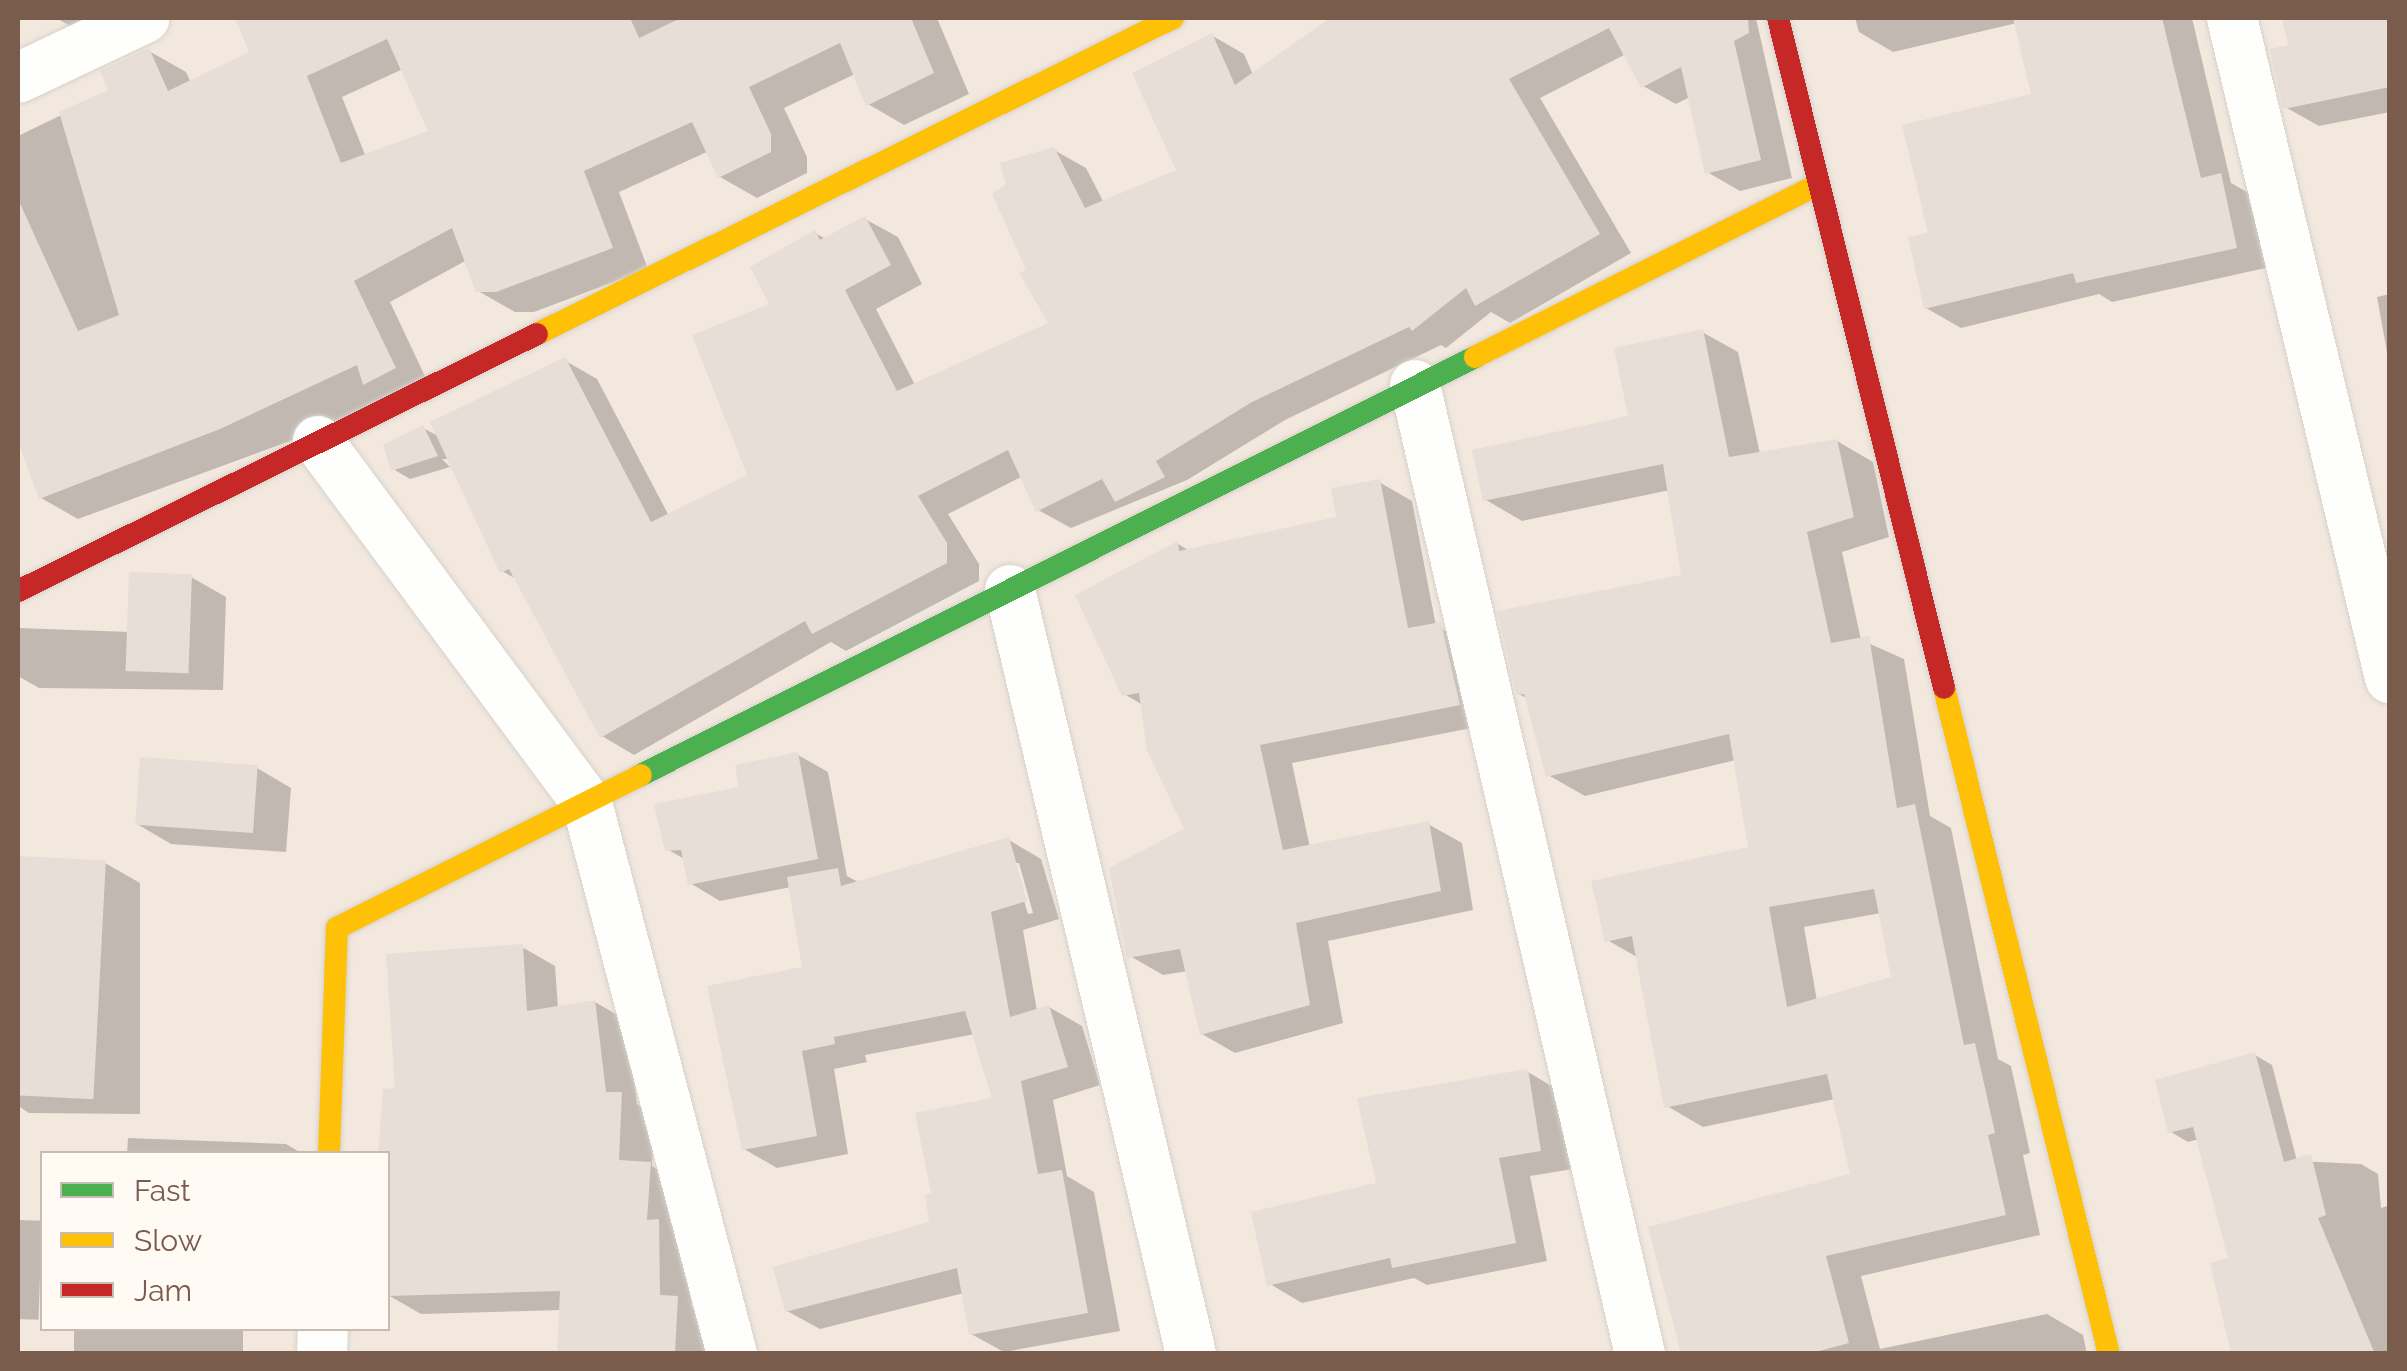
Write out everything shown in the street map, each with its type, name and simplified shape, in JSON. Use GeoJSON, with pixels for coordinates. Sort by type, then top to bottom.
{"type":"FeatureCollection","features":[{"type":"Feature","properties":{"kind":"street"},"geometry":{"type":"LineString","coordinates":[[18,78],[145,18]]}},
{"type":"Feature","properties":{"kind":"street"},"geometry":{"type":"LineString","coordinates":[[18,591],[1173,18]]}},
{"type":"Feature","properties":{"kind":"street"},"geometry":{"type":"LineString","coordinates":[[1778,18],[2109,1354]]}},
{"type":"Feature","properties":{"kind":"street"},"geometry":{"type":"LineString","coordinates":[[2232,18],[2373,537],[2390,678]]}},
{"type":"Feature","properties":{"kind":"street"},"geometry":{"type":"LineString","coordinates":[[329,1151],[338,928],[1819,184]]}},
{"type":"Feature","properties":{"kind":"street"},"geometry":{"type":"LineString","coordinates":[[1415,386],[1640,1354]]}},
{"type":"Feature","properties":{"kind":"street"},"geometry":{"type":"LineString","coordinates":[[318,441],[587,803],[732,1354]]}},
{"type":"Feature","properties":{"kind":"street"},"geometry":{"type":"LineString","coordinates":[[1010,590],[1191,1354]]}},
{"type":"Feature","properties":{"kind":"shaded area"},"geometry":{"type":"Polygon","coordinates":[[[18,18],[2389,18],[2389,1353],[18,1353],[18,18]]]}},
{"type":"Feature","properties":{"kind":"building"},"geometry":{"type":"Polygon","coordinates":[[[235,18],[630,18],[639,38],[681,18],[911,18],[934,73],[866,106],[840,43],[749,87],[771,134],[771,152],[718,178],[692,122],[584,171],[613,248],[496,292],[476,292],[452,228],[354,281],[396,368],[363,385],[357,365],[220,429],[39,499],[18,442],[18,199],[78,331],[119,315],[59,112],[108,90],[100,71],[149,48],[168,91],[249,52],[235,18]],[[387,39],[307,76],[341,163],[428,131],[387,39]]]}},
{"type":"Feature","properties":{"kind":"building"},"geometry":{"type":"Polygon","coordinates":[[[1330,18],[1748,18],[1749,33],[1734,41],[1761,160],[1705,174],[1681,67],[1641,88],[1609,28],[1509,79],[1600,234],[1475,306],[1466,288],[1412,331],[1409,327],[1252,402],[1156,461],[1165,477],[1115,502],[1102,479],[1036,512],[1008,450],[918,496],[947,543],[947,563],[812,634],[805,621],[600,738],[509,569],[500,573],[430,422],[565,357],[651,522],[747,475],[692,335],[769,304],[750,267],[815,230],[820,240],[865,216],[891,265],[845,290],[897,391],[1048,323],[1019,273],[1026,270],[992,194],[1006,184],[1000,163],[1054,147],[1085,208],[1176,170],[1132,73],[1212,33],[1235,85],[1330,18]]]}},
{"type":"Feature","properties":{"kind":"building"},"geometry":{"type":"Polygon","coordinates":[[[2013,18],[2162,18],[2201,178],[2221,173],[2237,248],[2076,283],[2073,273],[1924,309],[1908,237],[1928,233],[1902,125],[2031,94],[2013,18]]]}},
{"type":"Feature","properties":{"kind":"building"},"geometry":{"type":"Polygon","coordinates":[[[2282,18],[2390,18],[2390,87],[2283,109],[2270,49],[2288,45],[2282,18]]]}},
{"type":"Feature","properties":{"kind":"building"},"geometry":{"type":"Polygon","coordinates":[[[1703,329],[1729,457],[1837,439],[1854,517],[1807,532],[1831,643],[1869,636],[1897,808],[1915,804],[1964,1045],[1975,1043],[1995,1133],[1988,1135],[2006,1215],[1826,1256],[1849,1343],[1808,1354],[1681,1354],[1648,1227],[1850,1174],[1827,1074],[1664,1108],[1632,936],[1605,942],[1591,881],[1748,847],[1729,734],[1546,777],[1524,694],[1517,695],[1497,611],[1681,575],[1663,464],[1483,501],[1472,450],[1628,416],[1614,348],[1703,329]],[[1874,889],[1769,907],[1787,1007],[1891,977],[1874,889]]]}},
{"type":"Feature","properties":{"kind":"building"},"geometry":{"type":"Polygon","coordinates":[[[423,425],[438,456],[391,471],[383,445],[423,425]]]}},
{"type":"Feature","properties":{"kind":"building"},"geometry":{"type":"Polygon","coordinates":[[[1380,479],[1408,628],[1441,622],[1460,705],[1260,745],[1283,850],[1429,821],[1441,891],[1296,923],[1310,1005],[1200,1035],[1180,949],[1127,958],[1109,868],[1184,829],[1147,750],[1139,693],[1122,696],[1075,595],[1178,541],[1179,551],[1336,517],[1331,488],[1380,479]]]}},
{"type":"Feature","properties":{"kind":"building"},"geometry":{"type":"Polygon","coordinates":[[[129,572],[192,574],[189,673],[126,671],[129,572]]]}},
{"type":"Feature","properties":{"kind":"building"},"geometry":{"type":"Polygon","coordinates":[[[798,752],[818,859],[688,885],[681,850],[665,851],[654,804],[739,787],[735,765],[798,752]]]}},
{"type":"Feature","properties":{"kind":"building"},"geometry":{"type":"Polygon","coordinates":[[[140,757],[258,765],[253,833],[135,825],[140,757]]]}},
{"type":"Feature","properties":{"kind":"building"},"geometry":{"type":"Polygon","coordinates":[[[1009,837],[1027,901],[991,912],[1010,1017],[1049,1005],[1068,1067],[1021,1081],[1038,1174],[1062,1170],[1088,1313],[969,1335],[957,1268],[785,1312],[773,1267],[929,1222],[925,1195],[931,1193],[915,1113],[992,1098],[965,1011],[834,1037],[835,1044],[802,1051],[817,1136],[742,1150],[707,986],[802,967],[787,877],[838,868],[841,886],[1009,837]]]}},
{"type":"Feature","properties":{"kind":"building"},"geometry":{"type":"Polygon","coordinates":[[[18,856],[106,861],[93,1099],[18,1095],[18,856]]]}},
{"type":"Feature","properties":{"kind":"building"},"geometry":{"type":"Polygon","coordinates":[[[523,944],[527,1011],[595,1000],[606,1092],[622,1092],[619,1160],[651,1162],[647,1220],[659,1219],[660,1295],[678,1296],[675,1354],[557,1354],[560,1291],[390,1296],[390,1151],[378,1151],[383,1089],[395,1088],[386,954],[523,944]]]}},
{"type":"Feature","properties":{"kind":"building"},"geometry":{"type":"Polygon","coordinates":[[[2255,1052],[2284,1162],[2311,1154],[2326,1215],[2318,1218],[2375,1354],[2231,1354],[2210,1263],[2228,1258],[2193,1127],[2168,1133],[2155,1080],[2255,1052]]]}},
{"type":"Feature","properties":{"kind":"building"},"geometry":{"type":"Polygon","coordinates":[[[1528,1069],[1541,1151],[1499,1158],[1516,1243],[1392,1268],[1390,1258],[1267,1286],[1251,1212],[1376,1183],[1357,1098],[1528,1069]]]}},
{"type":"Feature","properties":{"kind":"traffic: fast"},"geometry":{"type":"LineString","coordinates":[[641,775],[1475,357]]}},
{"type":"Feature","properties":{"kind":"traffic: slow"},"geometry":{"type":"LineString","coordinates":[[537,334],[1173,18]]}},
{"type":"Feature","properties":{"kind":"traffic: slow"},"geometry":{"type":"LineString","coordinates":[[1475,357],[1819,184]]}},
{"type":"Feature","properties":{"kind":"traffic: slow"},"geometry":{"type":"LineString","coordinates":[[1944,688],[2109,1354]]}},
{"type":"Feature","properties":{"kind":"traffic: slow"},"geometry":{"type":"LineString","coordinates":[[329,1151],[337,928],[641,775]]}},
{"type":"Feature","properties":{"kind":"traffic: jam"},"geometry":{"type":"LineString","coordinates":[[1778,18],[1944,688]]}},
{"type":"Feature","properties":{"kind":"traffic: jam"},"geometry":{"type":"LineString","coordinates":[[18,591],[537,334]]}}]}
